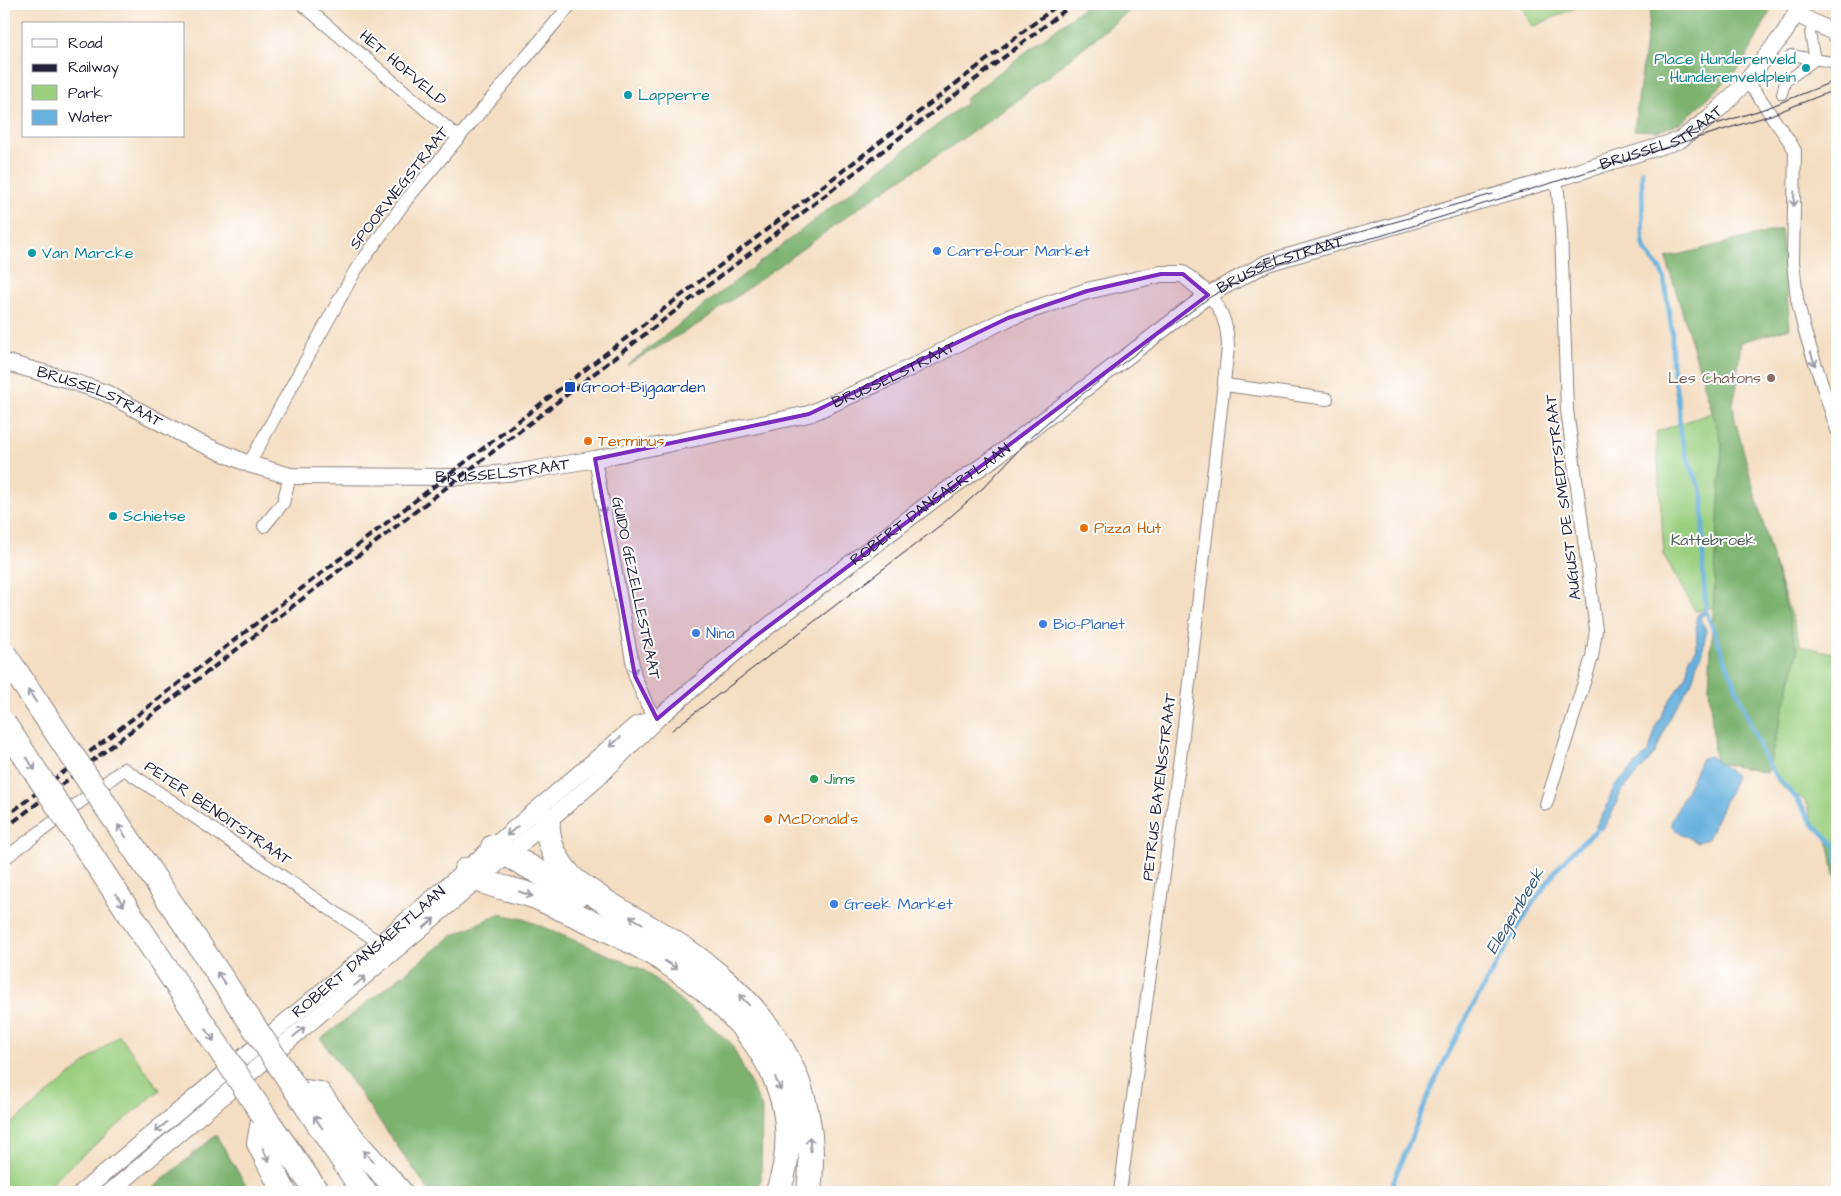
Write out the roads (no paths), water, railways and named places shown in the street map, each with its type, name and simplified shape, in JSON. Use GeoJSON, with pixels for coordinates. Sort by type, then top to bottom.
{"type":"FeatureCollection","features":[{"type":"Feature","properties":{"kind":"highway"},"geometry":{"type":"LineString","coordinates":[[4,654],[364,1192]]}},
{"type":"Feature","properties":{"kind":"highway"},"geometry":{"type":"LineString","coordinates":[[4,724],[316,1192]]}},
{"type":"Feature","properties":{"kind":"highway"},"geometry":{"type":"LineString","coordinates":[[548,821],[547,831],[553,852],[570,877],[604,901],[654,929],[693,954],[735,991],[768,1027],[788,1057],[802,1090],[809,1127],[812,1166],[809,1192]]}},
{"type":"Feature","properties":{"kind":"highway"},"geometry":{"type":"LineString","coordinates":[[500,851],[579,894],[604,901]]}},
{"type":"Feature","properties":{"kind":"highway"},"geometry":{"type":"LineString","coordinates":[[473,875],[528,894],[627,939],[671,964],[707,990],[735,1016],[752,1038],[770,1067],[783,1096],[787,1131],[787,1160],[778,1192]]}},
{"type":"Feature","properties":{"kind":"highway"},"geometry":{"type":"LineString","coordinates":[[298,1091],[319,1094],[356,1143],[400,1192]]}},
{"type":"Feature","properties":{"kind":"highway"},"geometry":{"type":"LineString","coordinates":[[264,1116],[260,1143],[284,1192]]}},
{"type":"Feature","properties":{"kind":"street","name":"HET HOFVELD"},"geometry":{"type":"LineString","coordinates":[[302,4],[459,138]]}},
{"type":"Feature","properties":{"kind":"street","name":"SPOORWEGSTRAAT"},"geometry":{"type":"LineString","coordinates":[[249,464],[355,271],[407,199],[572,4]]}},
{"type":"Feature","properties":{"kind":"street"},"geometry":{"type":"LineString","coordinates":[[1798,9],[1837,36]]}},
{"type":"Feature","properties":{"kind":"street","name":"BRUSSELSTRAAT"},"geometry":{"type":"LineString","coordinates":[[4,362],[106,393],[195,441],[249,464],[290,476],[459,477],[520,472],[595,459],[809,414],[890,378],[1008,318],[1086,290],[1161,274],[1183,274],[1208,295],[1267,264],[1680,140],[1714,114],[1746,82],[1785,32],[1798,9]]}},
{"type":"Feature","properties":{"kind":"street"},"geometry":{"type":"LineString","coordinates":[[1810,33],[1815,60]]}},
{"type":"Feature","properties":{"kind":"street"},"geometry":{"type":"LineString","coordinates":[[1791,55],[1837,63]]}},
{"type":"Feature","properties":{"kind":"street"},"geometry":{"type":"LineString","coordinates":[[1782,94],[1785,82],[1815,60]]}},
{"type":"Feature","properties":{"kind":"street"},"geometry":{"type":"LineString","coordinates":[[1746,82],[1756,91],[1774,120],[1788,136],[1795,151],[1793,262],[1797,299],[1804,329],[1837,430]]}},
{"type":"Feature","properties":{"kind":"street","name":"AUGUST DE SMEDTSTRAAT"},"geometry":{"type":"LineString","coordinates":[[1546,804],[1588,672],[1596,630],[1568,410],[1561,230],[1555,179]]}},
{"type":"Feature","properties":{"kind":"street","name":"PETRUS BAYENSSTRAAT"},"geometry":{"type":"LineString","coordinates":[[1120,1192],[1181,750],[1228,348],[1228,330],[1221,313],[1208,295]]}},
{"type":"Feature","properties":{"kind":"street","name":"ROBERT DANSAERTLAAN"},"geometry":{"type":"LineString","coordinates":[[500,851],[548,821],[595,781],[657,719],[760,632],[1208,295]]}},
{"type":"Feature","properties":{"kind":"street"},"geometry":{"type":"LineString","coordinates":[[1224,385],[1326,399]]}},
{"type":"Feature","properties":{"kind":"street","name":"GUIDO GEZELLESTRAAT"},"geometry":{"type":"LineString","coordinates":[[595,459],[635,676],[647,705],[657,719]]}},
{"type":"Feature","properties":{"kind":"street"},"geometry":{"type":"LineString","coordinates":[[264,526],[283,503],[290,476]]}},
{"type":"Feature","properties":{"kind":"street","name":"ROBERT DANSAERTLAAN"},"geometry":{"type":"LineString","coordinates":[[110,1192],[392,954],[473,875],[636,725],[657,719]]}},
{"type":"Feature","properties":{"kind":"street","name":"PETER BENOITSTRAAT"},"geometry":{"type":"LineString","coordinates":[[4,859],[124,769],[380,943],[392,954]]}},
{"type":"Feature","properties":{"kind":"street","name":"ROBERT DANSAERTLAAN"},"geometry":{"type":"LineString","coordinates":[[82,1192],[380,943],[473,875]]}},
{"type":"Feature","properties":{"kind":"water"},"geometry":{"type":"Polygon","coordinates":[[[1705,610],[1707,614],[1702,615],[1700,619],[1706,630],[1703,651],[1697,663],[1692,682],[1671,714],[1655,754],[1621,792],[1610,818],[1602,830],[1595,827],[1605,811],[1614,787],[1649,751],[1657,724],[1669,701],[1686,677],[1689,660],[1697,648],[1696,618],[1699,613],[1705,610]]]}},
{"type":"Feature","properties":{"kind":"water"},"geometry":{"type":"Polygon","coordinates":[[[1709,756],[1734,774],[1735,779],[1708,839],[1697,842],[1678,832],[1672,826],[1672,820],[1702,758],[1709,756]]]}},
{"type":"Feature","properties":{"kind":"waterway"},"geometry":{"type":"LineString","coordinates":[[1642,171],[1643,242],[1646,252],[1660,269],[1664,278],[1672,332],[1672,363],[1679,406],[1680,433],[1687,457],[1703,495],[1703,572],[1706,611],[1761,751],[1775,775],[1797,799],[1812,823],[1836,846],[1837,861]]}},
{"type":"Feature","properties":{"kind":"waterway","name":"Elegembeek"},"geometry":{"type":"LineString","coordinates":[[1389,1192],[1433,1084],[1469,1013],[1504,951],[1530,907],[1557,869],[1600,825]]}},
{"type":"Feature","properties":{"kind":"tram line"},"geometry":{"type":"LineString","coordinates":[[1675,137],[1767,108],[1837,80]]}},
{"type":"Feature","properties":{"kind":"tram line"},"geometry":{"type":"LineString","coordinates":[[672,730],[942,524],[983,488],[1032,436],[1064,408],[1210,297],[1251,275],[1310,254],[1380,236],[1771,115],[1837,89]]}},
{"type":"Feature","properties":{"kind":"tram line"},"geometry":{"type":"LineString","coordinates":[[1252,267],[1293,251],[1493,194]]}},
{"type":"Feature","properties":{"kind":"railway"},"geometry":{"type":"LineString","coordinates":[[4,818],[1059,4]]}},
{"type":"Feature","properties":{"kind":"railway"},"geometry":{"type":"LineString","coordinates":[[4,829],[1073,4]]}},
{"type":"Feature","properties":{"kind":"place","name":"Place Hunderenveld - Hunderenveldplein"},"geometry":{"type":"Point","coordinates":[1806,68]}},
{"type":"Feature","properties":{"kind":"place","name":"Lapperre"},"geometry":{"type":"Point","coordinates":[628,95]}},
{"type":"Feature","properties":{"kind":"place","name":"Carrefour Market"},"geometry":{"type":"Point","coordinates":[937,251]}},
{"type":"Feature","properties":{"kind":"place","name":"Van Marcke"},"geometry":{"type":"Point","coordinates":[32,253]}},
{"type":"Feature","properties":{"kind":"place","name":"Les Chatons"},"geometry":{"type":"Point","coordinates":[1771,378]}},
{"type":"Feature","properties":{"kind":"place","name":"Groot-Bijgaarden"},"geometry":{"type":"Point","coordinates":[570,387]}},
{"type":"Feature","properties":{"kind":"place","name":"Terminus"},"geometry":{"type":"Point","coordinates":[588,441]}},
{"type":"Feature","properties":{"kind":"place","name":"Schietse"},"geometry":{"type":"Point","coordinates":[113,516]}},
{"type":"Feature","properties":{"kind":"place","name":"Pizza Hut"},"geometry":{"type":"Point","coordinates":[1084,528]}},
{"type":"Feature","properties":{"kind":"place","name":"Bio-Planet"},"geometry":{"type":"Point","coordinates":[1043,624]}},
{"type":"Feature","properties":{"kind":"place","name":"Nina"},"geometry":{"type":"Point","coordinates":[696,633]}},
{"type":"Feature","properties":{"kind":"place","name":"Jims"},"geometry":{"type":"Point","coordinates":[814,779]}},
{"type":"Feature","properties":{"kind":"place","name":"McDonald's"},"geometry":{"type":"Point","coordinates":[768,819]}},
{"type":"Feature","properties":{"kind":"place","name":"Greek Market"},"geometry":{"type":"Point","coordinates":[834,904]}},
{"type":"Feature","properties":{"kind":"park label","name":"Kattebroek"},"geometry":{"type":"Point","coordinates":[1713,540]}}]}
